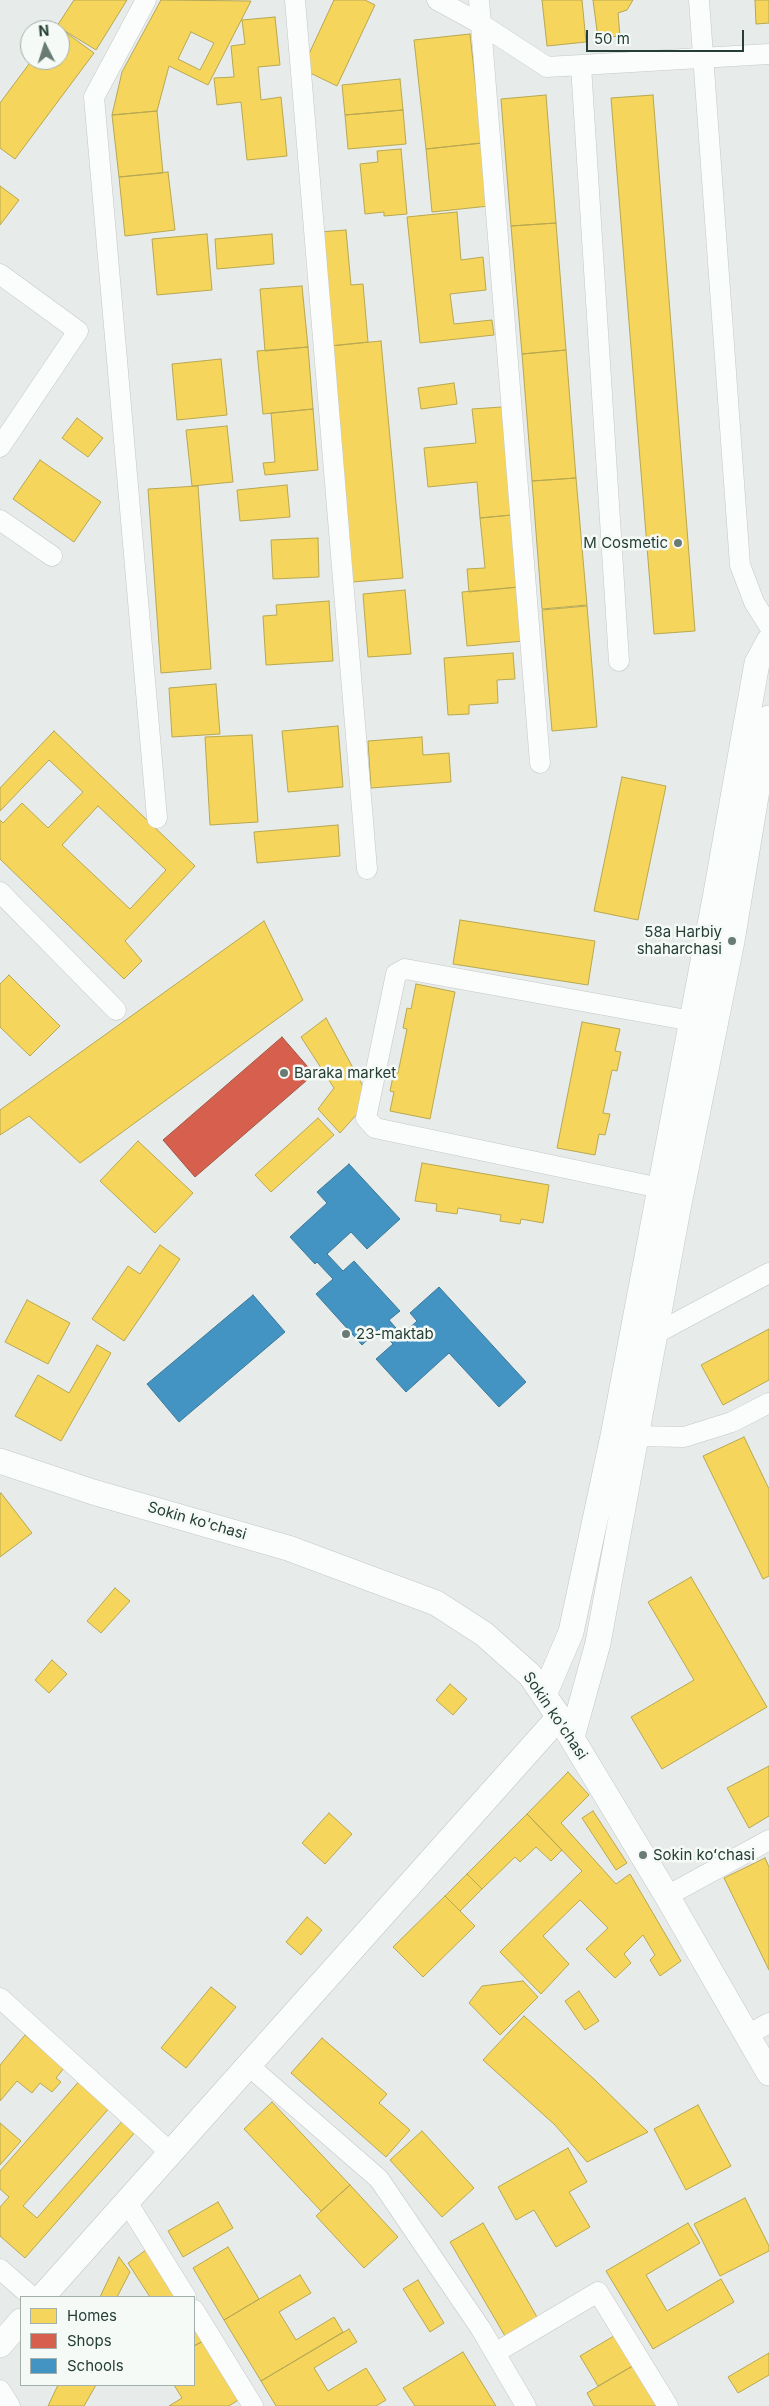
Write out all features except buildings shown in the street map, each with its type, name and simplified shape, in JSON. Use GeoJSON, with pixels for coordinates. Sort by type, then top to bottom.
{"type":"FeatureCollection","features":[{"type":"Feature","properties":{"kind":"street"},"geometry":{"type":"LineString","coordinates":[[146,0],[94,97],[158,818]]}},
{"type":"Feature","properties":{"kind":"street"},"geometry":{"type":"LineString","coordinates":[[295,0],[366,869]]}},
{"type":"Feature","properties":{"kind":"street"},"geometry":{"type":"LineString","coordinates":[[438,0],[481,24],[547,68],[769,54]]}},
{"type":"Feature","properties":{"kind":"street"},"geometry":{"type":"LineString","coordinates":[[479,0],[540,763]]}},
{"type":"Feature","properties":{"kind":"street"},"geometry":{"type":"LineString","coordinates":[[699,0],[740,565],[754,602],[769,626]]}},
{"type":"Feature","properties":{"kind":"street"},"geometry":{"type":"LineString","coordinates":[[580,66],[619,660]]}},
{"type":"Feature","properties":{"kind":"street"},"geometry":{"type":"LineString","coordinates":[[0,274],[78,331],[0,447]]}},
{"type":"Feature","properties":{"kind":"street"},"geometry":{"type":"LineString","coordinates":[[0,520],[52,556]]}},
{"type":"Feature","properties":{"kind":"street"},"geometry":{"type":"LineString","coordinates":[[544,1695],[571,1632],[613,1436],[758,663],[769,641]]}},
{"type":"Feature","properties":{"kind":"street"},"geometry":{"type":"LineString","coordinates":[[43,2296],[250,2066],[566,1727],[598,1643],[655,1334],[735,921],[769,718]]}},
{"type":"Feature","properties":{"kind":"street"},"geometry":{"type":"LineString","coordinates":[[0,892],[116,1010]]}},
{"type":"Feature","properties":{"kind":"street"},"geometry":{"type":"LineString","coordinates":[[660,1188],[375,1128],[366,1118],[396,974],[405,969],[692,1021]]}},
{"type":"Feature","properties":{"kind":"street"},"geometry":{"type":"LineString","coordinates":[[655,1334],[769,1273]]}},
{"type":"Feature","properties":{"kind":"street"},"geometry":{"type":"LineString","coordinates":[[636,1436],[684,1437],[766,1412]]}},
{"type":"Feature","properties":{"kind":"street","name":"Sokin ko'chasi"},"geometry":{"type":"LineString","coordinates":[[5,1469],[288,1548],[436,1603],[484,1634],[530,1675],[566,1727],[667,1896],[769,2073]]}},
{"type":"Feature","properties":{"kind":"street"},"geometry":{"type":"LineString","coordinates":[[667,1896],[769,1840]]}},
{"type":"Feature","properties":{"kind":"street"},"geometry":{"type":"LineString","coordinates":[[0,1998],[172,2154]]}},
{"type":"Feature","properties":{"kind":"street"},"geometry":{"type":"LineString","coordinates":[[747,2035],[769,2024]]}},
{"type":"Feature","properties":{"kind":"street"},"geometry":{"type":"LineString","coordinates":[[250,2066],[379,2179],[481,2329],[526,2406]]}},
{"type":"Feature","properties":{"kind":"street"},"geometry":{"type":"LineString","coordinates":[[127,2202],[185,2296]]}},
{"type":"Feature","properties":{"kind":"street"},"geometry":{"type":"LineString","coordinates":[[0,2269],[31,2296]]}},
{"type":"Feature","properties":{"kind":"street"},"geometry":{"type":"LineString","coordinates":[[495,2353],[598,2292],[668,2406]]}},
{"type":"Feature","properties":{"kind":"street"},"geometry":{"type":"LineString","coordinates":[[195,2312],[253,2406]]}},
{"type":"Feature","properties":{"kind":"street"},"geometry":{"type":"LineString","coordinates":[[0,2345],[20,2322]]}},
{"type":"Feature","properties":{"kind":"street"},"geometry":{"type":"LineString","coordinates":[[0,2390],[10,2406]]}},
{"type":"Feature","properties":{"kind":"place","name":"M Cosmetic"},"geometry":{"type":"Point","coordinates":[678,543]}},
{"type":"Feature","properties":{"kind":"place","name":"58a Harbiy shaharchasi"},"geometry":{"type":"Point","coordinates":[732,941]}},
{"type":"Feature","properties":{"kind":"place","name":"Baraka market"},"geometry":{"type":"Point","coordinates":[284,1073]}},
{"type":"Feature","properties":{"kind":"place","name":"23-maktab"},"geometry":{"type":"Point","coordinates":[346,1334]}},
{"type":"Feature","properties":{"kind":"place","name":"Sokin koʻchasi"},"geometry":{"type":"Point","coordinates":[643,1855]}}]}
